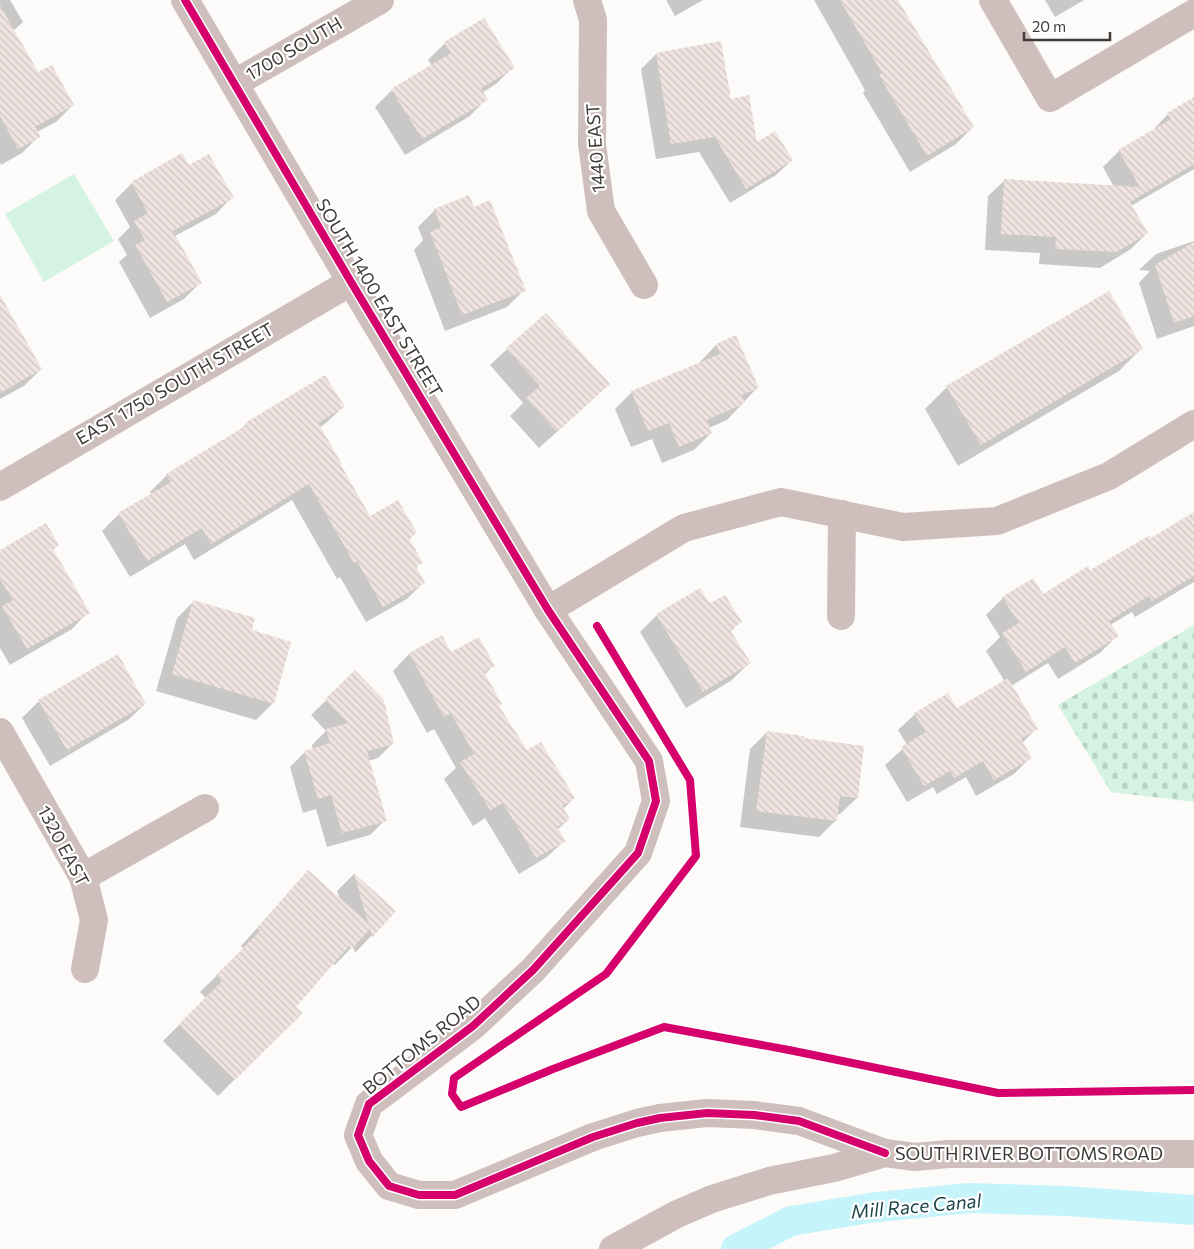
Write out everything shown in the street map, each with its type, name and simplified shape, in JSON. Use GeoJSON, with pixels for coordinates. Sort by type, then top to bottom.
{"type":"FeatureCollection","features":[{"type":"Feature","properties":{"kind":"street","name":"SOUTH 1400 EAST STREET"},"geometry":{"type":"LineString","coordinates":[[185,0],[351,282],[548,610]]}},
{"type":"Feature","properties":{"kind":"street","name":"1700 SOUTH"},"geometry":{"type":"LineString","coordinates":[[235,83],[380,0]]}},
{"type":"Feature","properties":{"kind":"street","name":"1440 EAST"},"geometry":{"type":"LineString","coordinates":[[587,0],[593,20],[592,144],[601,211],[644,285]]}},
{"type":"Feature","properties":{"kind":"street"},"geometry":{"type":"LineString","coordinates":[[993,0],[1050,98],[1194,12]]}},
{"type":"Feature","properties":{"kind":"street","name":"EAST 1750 SOUTH STREET"},"geometry":{"type":"LineString","coordinates":[[0,487],[351,282]]}},
{"type":"Feature","properties":{"kind":"street"},"geometry":{"type":"LineString","coordinates":[[548,610],[684,528],[781,502],[903,527],[997,521],[1109,476],[1194,424]]}},
{"type":"Feature","properties":{"kind":"street"},"geometry":{"type":"LineString","coordinates":[[841,616],[842,514]]}},
{"type":"Feature","properties":{"kind":"street","name":"BOTTOMS ROAD"},"geometry":{"type":"LineString","coordinates":[[548,610],[649,761],[656,801],[638,853],[533,970],[473,1026],[368,1104],[358,1134],[369,1161],[390,1186],[420,1195],[455,1195],[593,1137],[637,1122],[707,1113],[754,1115],[799,1121],[885,1153]]}},
{"type":"Feature","properties":{"kind":"street","name":"1320 EAST"},"geometry":{"type":"LineString","coordinates":[[0,732],[83,877],[94,920],[85,969]]}},
{"type":"Feature","properties":{"kind":"street"},"geometry":{"type":"LineString","coordinates":[[83,877],[206,808]]}},
{"type":"Feature","properties":{"kind":"street","name":"SOUTH RIVER BOTTOMS ROAD"},"geometry":{"type":"LineString","coordinates":[[613,1249],[676,1214],[712,1199],[769,1181],[834,1168],[885,1153],[916,1157],[948,1154],[1194,1154]]}},
{"type":"Feature","properties":{"kind":"green space"},"geometry":{"type":"Polygon","coordinates":[[[74,174],[114,241],[44,282],[5,214],[74,174]]]}},
{"type":"Feature","properties":{"kind":"green space"},"geometry":{"type":"Polygon","coordinates":[[[1194,625],[1194,802],[1111,792],[1058,705],[1194,625]]]}},
{"type":"Feature","properties":{"kind":"building"},"geometry":{"type":"Polygon","coordinates":[[[840,0],[898,0],[974,127],[927,156],[879,75],[882,73],[840,0]]]}},
{"type":"Feature","properties":{"kind":"building"},"geometry":{"type":"Polygon","coordinates":[[[0,5],[38,72],[52,65],[74,105],[35,127],[41,137],[18,149],[0,116],[0,5]]]}},
{"type":"Feature","properties":{"kind":"building"},"geometry":{"type":"Polygon","coordinates":[[[484,18],[515,68],[481,88],[488,100],[422,139],[391,89],[451,53],[444,42],[484,18]]]}},
{"type":"Feature","properties":{"kind":"building"},"geometry":{"type":"Polygon","coordinates":[[[721,41],[731,99],[749,95],[757,142],[775,131],[793,160],[746,189],[715,137],[671,144],[656,53],[721,41]]]}},
{"type":"Feature","properties":{"kind":"building"},"geometry":{"type":"Polygon","coordinates":[[[1194,97],[1194,164],[1130,202],[1148,233],[1117,252],[1055,249],[1056,237],[1001,234],[1004,179],[1140,187],[1118,150],[1171,119],[1167,113],[1194,97]]]}},
{"type":"Feature","properties":{"kind":"building"},"geometry":{"type":"Polygon","coordinates":[[[182,153],[189,165],[209,154],[234,198],[173,231],[202,283],[167,302],[135,245],[145,240],[134,221],[148,213],[131,182],[182,153]]]}},
{"type":"Feature","properties":{"kind":"building"},"geometry":{"type":"Polygon","coordinates":[[[469,195],[474,207],[490,200],[526,291],[462,315],[430,232],[441,227],[434,209],[469,195]]]}},
{"type":"Feature","properties":{"kind":"building"},"geometry":{"type":"Polygon","coordinates":[[[1194,242],[1194,316],[1174,323],[1155,265],[1194,242]]]}},
{"type":"Feature","properties":{"kind":"building"},"geometry":{"type":"Polygon","coordinates":[[[1109,291],[1143,349],[981,445],[946,386],[1109,291]]]}},
{"type":"Feature","properties":{"kind":"building"},"geometry":{"type":"Polygon","coordinates":[[[0,295],[42,369],[0,393],[0,295]]]}},
{"type":"Feature","properties":{"kind":"building"},"geometry":{"type":"Polygon","coordinates":[[[546,313],[610,384],[557,432],[526,398],[540,386],[506,348],[546,313]]]}},
{"type":"Feature","properties":{"kind":"building"},"geometry":{"type":"Polygon","coordinates":[[[736,335],[759,388],[742,395],[745,403],[707,420],[712,433],[679,447],[669,423],[648,431],[631,391],[720,354],[716,344],[736,335]]]}},
{"type":"Feature","properties":{"kind":"building"},"geometry":{"type":"Polygon","coordinates":[[[325,375],[345,407],[318,423],[370,516],[398,500],[417,533],[409,538],[423,563],[416,566],[425,583],[383,607],[357,561],[354,563],[309,484],[211,544],[202,528],[147,561],[118,513],[171,482],[166,474],[247,425],[245,423],[325,375]]]}},
{"type":"Feature","properties":{"kind":"building"},"geometry":{"type":"Polygon","coordinates":[[[1194,512],[1194,576],[1152,601],[1149,596],[1109,621],[1119,636],[1075,663],[1065,647],[1026,672],[1002,633],[1019,623],[1002,597],[1033,578],[1043,594],[1088,566],[1090,570],[1150,535],[1151,538],[1194,512]]]}},
{"type":"Feature","properties":{"kind":"building"},"geometry":{"type":"Polygon","coordinates":[[[46,523],[59,545],[53,549],[90,613],[27,649],[2,606],[13,600],[0,579],[0,550],[46,523]]]}},
{"type":"Feature","properties":{"kind":"building"},"geometry":{"type":"Polygon","coordinates":[[[700,588],[710,603],[725,595],[742,622],[730,630],[751,663],[703,692],[656,614],[700,588]]]}},
{"type":"Feature","properties":{"kind":"building"},"geometry":{"type":"Polygon","coordinates":[[[193,600],[255,618],[252,630],[291,642],[274,704],[172,674],[193,600]]]}},
{"type":"Feature","properties":{"kind":"building"},"geometry":{"type":"Polygon","coordinates":[[[442,635],[451,652],[479,637],[495,666],[484,672],[502,704],[499,706],[527,750],[541,742],[575,798],[562,806],[570,819],[557,827],[566,841],[536,858],[503,803],[490,810],[460,762],[474,754],[451,713],[444,717],[409,653],[442,635]]]}},
{"type":"Feature","properties":{"kind":"building"},"geometry":{"type":"Polygon","coordinates":[[[118,654],[146,704],[67,750],[38,700],[118,654]]]}},
{"type":"Feature","properties":{"kind":"building"},"geometry":{"type":"Polygon","coordinates":[[[355,670],[384,700],[394,744],[367,751],[387,821],[342,833],[331,795],[318,799],[304,751],[330,743],[326,729],[348,723],[325,699],[355,670]]]}},
{"type":"Feature","properties":{"kind":"building"},"geometry":{"type":"Polygon","coordinates":[[[1008,678],[1038,729],[1021,739],[1032,758],[994,780],[983,761],[954,778],[950,771],[924,786],[901,747],[926,732],[914,713],[948,693],[957,708],[1008,678]]]}},
{"type":"Feature","properties":{"kind":"building"},"geometry":{"type":"Polygon","coordinates":[[[767,731],[864,746],[858,798],[840,796],[837,821],[756,811],[767,731]]]}},
{"type":"Feature","properties":{"kind":"building"},"geometry":{"type":"Polygon","coordinates":[[[308,870],[368,923],[354,873],[396,911],[372,938],[370,929],[352,949],[349,946],[296,1007],[303,1013],[235,1080],[179,1024],[222,981],[216,975],[260,931],[257,928],[308,870]]]}},
{"type":"Feature","properties":{"kind":"waterway","name":"Mill Race Canal"},"geometry":{"type":"LineString","coordinates":[[736,1249],[791,1221],[869,1208],[969,1198],[1066,1201],[1194,1210]]}},
{"type":"Feature","properties":{"kind":"cycle path"},"geometry":{"type":"LineString","coordinates":[[185,0],[351,282],[548,610],[649,761],[656,801],[638,853],[533,970],[473,1026],[369,1104],[358,1135],[369,1161],[389,1186],[419,1195],[455,1195],[593,1137],[660,1118],[707,1113],[754,1115],[799,1121],[885,1153]]}},
{"type":"Feature","properties":{"kind":"cycle path"},"geometry":{"type":"LineString","coordinates":[[597,626],[690,780],[696,856],[606,974],[454,1078],[452,1094],[461,1107],[553,1069],[664,1027],[789,1050],[998,1093],[1194,1090]]}}]}
